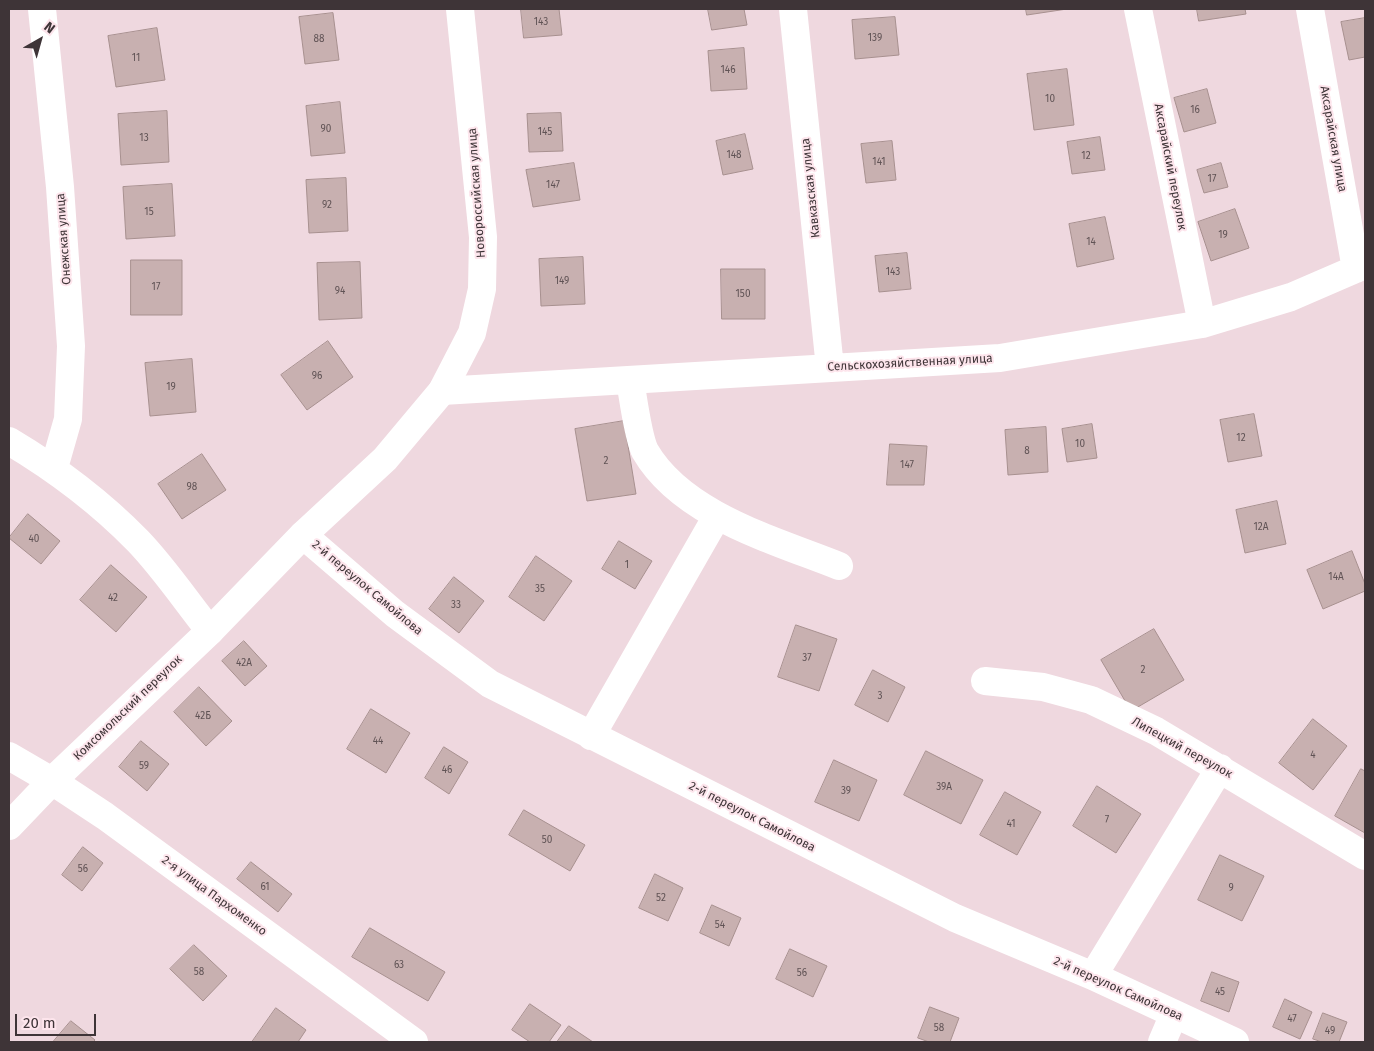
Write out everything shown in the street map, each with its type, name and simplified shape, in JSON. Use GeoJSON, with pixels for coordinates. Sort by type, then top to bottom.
{"type":"FeatureCollection","features":[{"type":"Feature","properties":{"kind":"street","name":"Онежская улица"},"geometry":{"type":"LineString","coordinates":[[42,9],[60,187],[71,346],[68,419],[54,468]]}},
{"type":"Feature","properties":{"kind":"street","name":"Новороссийская улица"},"geometry":{"type":"LineString","coordinates":[[248,590],[303,535],[385,459],[442,391],[472,333],[482,289],[483,237],[460,9]]}},
{"type":"Feature","properties":{"kind":"street","name":"Кавказская улица"},"geometry":{"type":"LineString","coordinates":[[793,9],[830,368]]}},
{"type":"Feature","properties":{"kind":"street","name":"Аксарайский переулок"},"geometry":{"type":"LineString","coordinates":[[1138,9],[1202,324]]}},
{"type":"Feature","properties":{"kind":"street","name":"Аксарайская улица"},"geometry":{"type":"LineString","coordinates":[[1310,9],[1361,267]]}},
{"type":"Feature","properties":{"kind":"street","name":"Сельскохозяйственная улица"},"geometry":{"type":"LineString","coordinates":[[442,391],[1000,358],[1202,324],[1291,297],[1361,267]]}},
{"type":"Feature","properties":{"kind":"street"},"geometry":{"type":"LineString","coordinates":[[630,380],[644,449],[668,483],[717,516],[838,566]]}},
{"type":"Feature","properties":{"kind":"street"},"geometry":{"type":"LineString","coordinates":[[9,440],[54,468],[97,502],[139,542],[210,630]]}},
{"type":"Feature","properties":{"kind":"street"},"geometry":{"type":"LineString","coordinates":[[591,736],[717,516]]}},
{"type":"Feature","properties":{"kind":"street","name":"2-й переулок Самойлова"},"geometry":{"type":"LineString","coordinates":[[303,535],[395,614],[490,684],[955,918],[1093,976],[1235,1042]]}},
{"type":"Feature","properties":{"kind":"street","name":"Комсомольский переулок"},"geometry":{"type":"LineString","coordinates":[[9,826],[52,781],[210,630],[248,590]]}},
{"type":"Feature","properties":{"kind":"street","name":"Липецкий переулок"},"geometry":{"type":"LineString","coordinates":[[985,680],[1043,687],[1091,700],[1156,731],[1365,856]]}},
{"type":"Feature","properties":{"kind":"street","name":"2-я улица Пархоменко"},"geometry":{"type":"LineString","coordinates":[[9,756],[106,816],[414,1042]]}},
{"type":"Feature","properties":{"kind":"street"},"geometry":{"type":"LineString","coordinates":[[1093,976],[1220,768]]}},
{"type":"Feature","properties":{"kind":"street"},"geometry":{"type":"LineString","coordinates":[[1162,1042],[1174,1014]]}},
{"type":"Feature","properties":{"kind":"building"},"geometry":{"type":"Polygon","coordinates":[[[521,9],[559,9],[562,35],[524,38],[521,9]]]}},
{"type":"Feature","properties":{"kind":"building"},"geometry":{"type":"Polygon","coordinates":[[[708,9],[744,9],[747,25],[712,30],[708,9]]]}},
{"type":"Feature","properties":{"kind":"building"},"geometry":{"type":"Polygon","coordinates":[[[1026,9],[1067,9],[1027,15],[1026,9]]]}},
{"type":"Feature","properties":{"kind":"building"},"geometry":{"type":"Polygon","coordinates":[[[1197,9],[1245,9],[1246,14],[1199,21],[1197,9]]]}},
{"type":"Feature","properties":{"kind":"building"},"geometry":{"type":"Polygon","coordinates":[[[333,13],[339,60],[305,64],[299,17],[333,13]]]}},
{"type":"Feature","properties":{"kind":"building"},"geometry":{"type":"Polygon","coordinates":[[[895,17],[899,55],[855,59],[852,20],[895,17]]]}},
{"type":"Feature","properties":{"kind":"building"},"geometry":{"type":"Polygon","coordinates":[[[1365,18],[1365,57],[1349,60],[1341,22],[1365,18]]]}},
{"type":"Feature","properties":{"kind":"building"},"geometry":{"type":"Polygon","coordinates":[[[157,28],[165,80],[116,87],[108,36],[157,28]]]}},
{"type":"Feature","properties":{"kind":"building"},"geometry":{"type":"Polygon","coordinates":[[[744,48],[747,89],[711,91],[708,51],[744,48]]]}},
{"type":"Feature","properties":{"kind":"building"},"geometry":{"type":"Polygon","coordinates":[[[1067,69],[1074,125],[1034,130],[1027,74],[1067,69]]]}},
{"type":"Feature","properties":{"kind":"building"},"geometry":{"type":"Polygon","coordinates":[[[1207,89],[1216,123],[1184,132],[1174,98],[1207,89]]]}},
{"type":"Feature","properties":{"kind":"building"},"geometry":{"type":"Polygon","coordinates":[[[340,102],[345,153],[311,156],[306,106],[340,102]]]}},
{"type":"Feature","properties":{"kind":"building"},"geometry":{"type":"Polygon","coordinates":[[[167,111],[169,162],[121,165],[118,114],[167,111]]]}},
{"type":"Feature","properties":{"kind":"building"},"geometry":{"type":"Polygon","coordinates":[[[561,113],[563,151],[529,152],[527,114],[561,113]]]}},
{"type":"Feature","properties":{"kind":"building"},"geometry":{"type":"Polygon","coordinates":[[[745,134],[753,169],[723,175],[716,141],[745,134]]]}},
{"type":"Feature","properties":{"kind":"building"},"geometry":{"type":"Polygon","coordinates":[[[1100,137],[1105,170],[1072,174],[1067,142],[1100,137]]]}},
{"type":"Feature","properties":{"kind":"building"},"geometry":{"type":"Polygon","coordinates":[[[892,141],[896,180],[866,183],[861,144],[892,141]]]}},
{"type":"Feature","properties":{"kind":"building"},"geometry":{"type":"Polygon","coordinates":[[[574,163],[580,200],[533,207],[526,170],[574,163]]]}},
{"type":"Feature","properties":{"kind":"building"},"geometry":{"type":"Polygon","coordinates":[[[1221,163],[1228,187],[1204,193],[1197,170],[1221,163]]]}},
{"type":"Feature","properties":{"kind":"building"},"geometry":{"type":"Polygon","coordinates":[[[346,178],[348,231],[309,233],[306,180],[346,178]]]}},
{"type":"Feature","properties":{"kind":"building"},"geometry":{"type":"Polygon","coordinates":[[[172,184],[175,236],[126,239],[123,187],[172,184]]]}},
{"type":"Feature","properties":{"kind":"building"},"geometry":{"type":"Polygon","coordinates":[[[1235,209],[1249,248],[1211,261],[1198,222],[1235,209]]]}},
{"type":"Feature","properties":{"kind":"building"},"geometry":{"type":"Polygon","coordinates":[[[1105,217],[1114,259],[1077,267],[1069,224],[1105,217]]]}},
{"type":"Feature","properties":{"kind":"building"},"geometry":{"type":"Polygon","coordinates":[[[907,253],[911,289],[879,292],[875,256],[907,253]]]}},
{"type":"Feature","properties":{"kind":"building"},"geometry":{"type":"Polygon","coordinates":[[[583,257],[585,304],[541,306],[539,259],[583,257]]]}},
{"type":"Feature","properties":{"kind":"building"},"geometry":{"type":"Polygon","coordinates":[[[131,260],[182,260],[182,315],[131,315],[131,260]]]}},
{"type":"Feature","properties":{"kind":"building"},"geometry":{"type":"Polygon","coordinates":[[[360,262],[362,318],[319,320],[317,263],[360,262]]]}},
{"type":"Feature","properties":{"kind":"building"},"geometry":{"type":"Polygon","coordinates":[[[721,269],[765,269],[765,319],[722,319],[721,269]]]}},
{"type":"Feature","properties":{"kind":"building"},"geometry":{"type":"Polygon","coordinates":[[[328,341],[353,377],[307,410],[281,375],[328,341]]]}},
{"type":"Feature","properties":{"kind":"building"},"geometry":{"type":"Polygon","coordinates":[[[192,359],[196,412],[150,416],[145,363],[192,359]]]}},
{"type":"Feature","properties":{"kind":"building"},"geometry":{"type":"Polygon","coordinates":[[[1254,414],[1262,456],[1228,462],[1220,420],[1254,414]]]}},
{"type":"Feature","properties":{"kind":"building"},"geometry":{"type":"Polygon","coordinates":[[[624,421],[636,494],[587,501],[575,429],[624,421]]]}},
{"type":"Feature","properties":{"kind":"building"},"geometry":{"type":"Polygon","coordinates":[[[1092,424],[1097,458],[1067,462],[1062,429],[1092,424]]]}},
{"type":"Feature","properties":{"kind":"building"},"geometry":{"type":"Polygon","coordinates":[[[1046,427],[1048,472],[1008,475],[1005,430],[1046,427]]]}},
{"type":"Feature","properties":{"kind":"building"},"geometry":{"type":"Polygon","coordinates":[[[890,444],[927,446],[924,485],[887,485],[890,444]]]}},
{"type":"Feature","properties":{"kind":"building"},"geometry":{"type":"Polygon","coordinates":[[[202,454],[226,490],[182,519],[158,484],[202,454]]]}},
{"type":"Feature","properties":{"kind":"building"},"geometry":{"type":"Polygon","coordinates":[[[1277,501],[1286,544],[1245,553],[1236,510],[1277,501]]]}},
{"type":"Feature","properties":{"kind":"building"},"geometry":{"type":"Polygon","coordinates":[[[28,514],[60,541],[41,564],[9,538],[28,514]]]}},
{"type":"Feature","properties":{"kind":"building"},"geometry":{"type":"Polygon","coordinates":[[[619,541],[652,561],[635,589],[602,569],[619,541]]]}},
{"type":"Feature","properties":{"kind":"building"},"geometry":{"type":"Polygon","coordinates":[[[1352,551],[1365,584],[1365,591],[1323,609],[1307,570],[1352,551]]]}},
{"type":"Feature","properties":{"kind":"building"},"geometry":{"type":"Polygon","coordinates":[[[536,556],[572,581],[544,621],[509,597],[536,556]]]}},
{"type":"Feature","properties":{"kind":"building"},"geometry":{"type":"Polygon","coordinates":[[[111,565],[147,597],[116,632],[80,600],[111,565]]]}},
{"type":"Feature","properties":{"kind":"building"},"geometry":{"type":"Polygon","coordinates":[[[454,577],[484,601],[459,633],[429,609],[454,577]]]}},
{"type":"Feature","properties":{"kind":"building"},"geometry":{"type":"Polygon","coordinates":[[[796,625],[837,639],[819,691],[778,677],[796,625]]]}},
{"type":"Feature","properties":{"kind":"building"},"geometry":{"type":"Polygon","coordinates":[[[1154,629],[1184,680],[1131,711],[1101,660],[1154,629]]]}},
{"type":"Feature","properties":{"kind":"building"},"geometry":{"type":"Polygon","coordinates":[[[244,641],[267,666],[245,686],[222,661],[244,641]]]}},
{"type":"Feature","properties":{"kind":"building"},"geometry":{"type":"Polygon","coordinates":[[[873,670],[905,687],[888,722],[855,705],[873,670]]]}},
{"type":"Feature","properties":{"kind":"building"},"geometry":{"type":"Polygon","coordinates":[[[199,687],[232,721],[206,746],[174,712],[199,687]]]}},
{"type":"Feature","properties":{"kind":"building"},"geometry":{"type":"Polygon","coordinates":[[[371,709],[410,733],[386,773],[347,749],[371,709]]]}},
{"type":"Feature","properties":{"kind":"building"},"geometry":{"type":"Polygon","coordinates":[[[1313,719],[1347,746],[1313,790],[1279,763],[1313,719]]]}},
{"type":"Feature","properties":{"kind":"building"},"geometry":{"type":"Polygon","coordinates":[[[141,741],[169,764],[147,791],[119,767],[141,741]]]}},
{"type":"Feature","properties":{"kind":"building"},"geometry":{"type":"Polygon","coordinates":[[[444,747],[468,762],[449,794],[425,778],[444,747]]]}},
{"type":"Feature","properties":{"kind":"building"},"geometry":{"type":"Polygon","coordinates":[[[926,751],[983,780],[961,824],[904,795],[926,751]]]}},
{"type":"Feature","properties":{"kind":"building"},"geometry":{"type":"Polygon","coordinates":[[[834,760],[877,780],[859,821],[815,802],[834,760]]]}},
{"type":"Feature","properties":{"kind":"building"},"geometry":{"type":"Polygon","coordinates":[[[1361,769],[1365,771],[1365,833],[1335,816],[1361,769]]]}},
{"type":"Feature","properties":{"kind":"building"},"geometry":{"type":"Polygon","coordinates":[[[1097,786],[1141,814],[1116,853],[1073,826],[1097,786]]]}},
{"type":"Feature","properties":{"kind":"building"},"geometry":{"type":"Polygon","coordinates":[[[1005,792],[1041,812],[1017,855],[980,835],[1005,792]]]}},
{"type":"Feature","properties":{"kind":"building"},"geometry":{"type":"Polygon","coordinates":[[[524,810],[585,845],[570,871],[509,835],[524,810]]]}},
{"type":"Feature","properties":{"kind":"building"},"geometry":{"type":"Polygon","coordinates":[[[83,847],[103,863],[82,891],[62,875],[83,847]]]}},
{"type":"Feature","properties":{"kind":"building"},"geometry":{"type":"Polygon","coordinates":[[[1220,855],[1264,876],[1242,921],[1198,900],[1220,855]]]}},
{"type":"Feature","properties":{"kind":"building"},"geometry":{"type":"Polygon","coordinates":[[[251,862],[292,894],[278,912],[237,879],[251,862]]]}},
{"type":"Feature","properties":{"kind":"building"},"geometry":{"type":"Polygon","coordinates":[[[655,874],[683,888],[668,921],[639,908],[655,874]]]}},
{"type":"Feature","properties":{"kind":"building"},"geometry":{"type":"Polygon","coordinates":[[[712,905],[741,918],[729,946],[700,933],[712,905]]]}},
{"type":"Feature","properties":{"kind":"building"},"geometry":{"type":"Polygon","coordinates":[[[370,928],[445,972],[428,1001],[352,957],[370,928]]]}},
{"type":"Feature","properties":{"kind":"building"},"geometry":{"type":"Polygon","coordinates":[[[194,945],[227,976],[203,1001],[170,969],[194,945]]]}},
{"type":"Feature","properties":{"kind":"building"},"geometry":{"type":"Polygon","coordinates":[[[790,949],[827,966],[813,997],[776,979],[790,949]]]}},
{"type":"Feature","properties":{"kind":"building"},"geometry":{"type":"Polygon","coordinates":[[[1212,972],[1239,982],[1229,1012],[1201,1001],[1212,972]]]}},
{"type":"Feature","properties":{"kind":"building"},"geometry":{"type":"Polygon","coordinates":[[[1285,999],[1312,1012],[1300,1039],[1273,1027],[1285,999]]]}},
{"type":"Feature","properties":{"kind":"building"},"geometry":{"type":"Polygon","coordinates":[[[530,1004],[561,1025],[549,1042],[530,1042],[512,1030],[530,1004]]]}},
{"type":"Feature","properties":{"kind":"building"},"geometry":{"type":"Polygon","coordinates":[[[930,1007],[959,1018],[950,1042],[929,1042],[918,1038],[930,1007]]]}},
{"type":"Feature","properties":{"kind":"building"},"geometry":{"type":"Polygon","coordinates":[[[276,1008],[306,1030],[298,1042],[252,1042],[276,1008]]]}},
{"type":"Feature","properties":{"kind":"building"},"geometry":{"type":"Polygon","coordinates":[[[1323,1013],[1347,1022],[1339,1042],[1322,1042],[1313,1039],[1323,1013]]]}},
{"type":"Feature","properties":{"kind":"building"},"geometry":{"type":"Polygon","coordinates":[[[71,1021],[95,1040],[93,1042],[53,1042],[71,1021]]]}},
{"type":"Feature","properties":{"kind":"building"},"geometry":{"type":"Polygon","coordinates":[[[569,1026],[593,1042],[557,1042],[569,1026]]]}}]}
